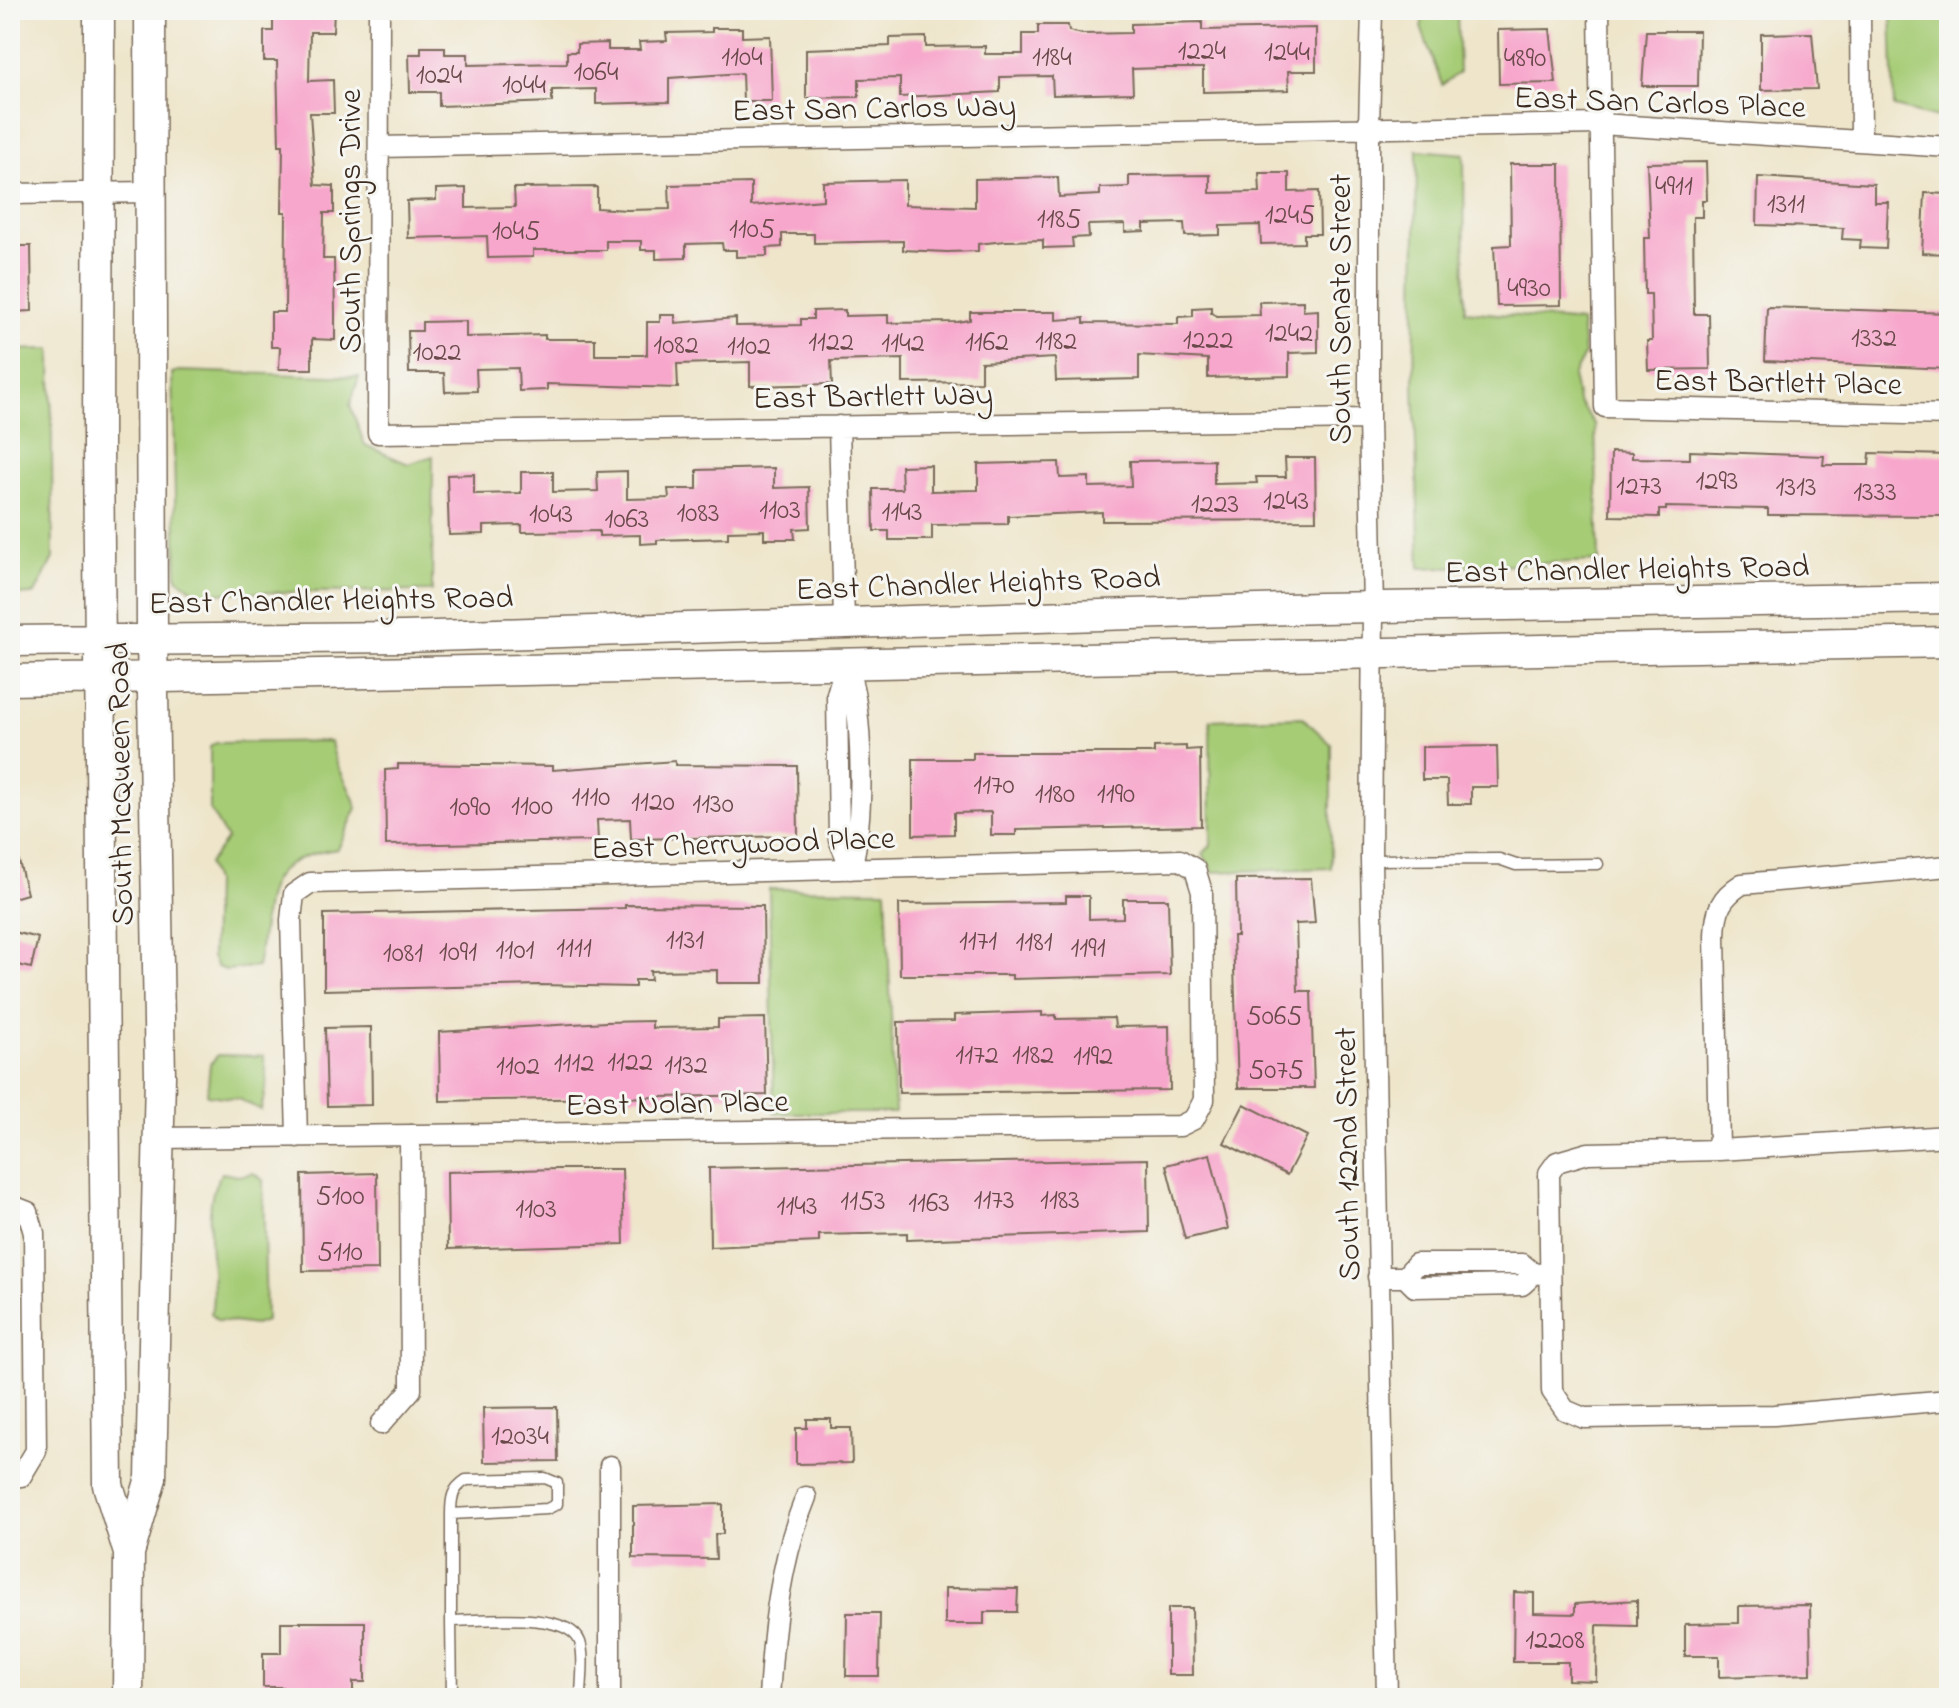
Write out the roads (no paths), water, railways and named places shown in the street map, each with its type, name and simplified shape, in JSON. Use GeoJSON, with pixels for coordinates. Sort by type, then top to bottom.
{"type":"FeatureCollection","features":[{"type":"Feature","properties":{"kind":"main road","name":"South McQueen Road"},"geometry":{"type":"LineString","coordinates":[[99,10],[108,1485],[129,1553]]}},
{"type":"Feature","properties":{"kind":"main road","name":"South McQueen Road"},"geometry":{"type":"LineString","coordinates":[[128,1698],[129,1553],[151,1478],[159,1138],[152,638],[150,10]]}},
{"type":"Feature","properties":{"kind":"main road","name":"East Chandler Heights Road"},"geometry":{"type":"LineString","coordinates":[[10,641],[404,637],[844,621],[1949,598]]}},
{"type":"Feature","properties":{"kind":"main road"},"geometry":{"type":"LineString","coordinates":[[844,621],[846,664]]}},
{"type":"Feature","properties":{"kind":"main road"},"geometry":{"type":"LineString","coordinates":[[10,680],[1949,642]]}},
{"type":"Feature","properties":{"kind":"street","name":"South Springs Drive"},"geometry":{"type":"LineString","coordinates":[[378,433],[379,10]]}},
{"type":"Feature","properties":{"kind":"street","name":"South Senate Street"},"geometry":{"type":"LineString","coordinates":[[1372,10],[1369,419],[1373,608]]}},
{"type":"Feature","properties":{"kind":"street"},"geometry":{"type":"LineString","coordinates":[[1599,10],[1601,124]]}},
{"type":"Feature","properties":{"kind":"street"},"geometry":{"type":"LineString","coordinates":[[1860,10],[1861,138]]}},
{"type":"Feature","properties":{"kind":"street","name":"East San Carlos Place"},"geometry":{"type":"LineString","coordinates":[[1369,127],[1601,124],[1861,138],[1949,147]]}},
{"type":"Feature","properties":{"kind":"street","name":"East Bartlett Place"},"geometry":{"type":"LineString","coordinates":[[1601,124],[1605,407],[1949,415]]}},
{"type":"Feature","properties":{"kind":"street","name":"East San Carlos Way"},"geometry":{"type":"LineString","coordinates":[[379,147],[1369,127]]}},
{"type":"Feature","properties":{"kind":"street"},"geometry":{"type":"LineString","coordinates":[[10,194],[151,192]]}},
{"type":"Feature","properties":{"kind":"street","name":"East Bartlett Way"},"geometry":{"type":"LineString","coordinates":[[378,433],[1369,419]]}},
{"type":"Feature","properties":{"kind":"street"},"geometry":{"type":"LineString","coordinates":[[839,426],[844,621]]}},
{"type":"Feature","properties":{"kind":"street","name":"South 122nd Street"},"geometry":{"type":"LineString","coordinates":[[1373,608],[1371,860],[1387,1698]]}},
{"type":"Feature","properties":{"kind":"street"},"geometry":{"type":"LineString","coordinates":[[846,664],[856,689],[848,768],[860,835],[851,869]]}},
{"type":"Feature","properties":{"kind":"street","name":"East Cherrywood Place"},"geometry":{"type":"LineString","coordinates":[[297,1137],[291,920],[294,894],[310,883],[1180,860],[1195,869],[1202,892],[1204,1100],[1194,1119]]}},
{"type":"Feature","properties":{"kind":"street"},"geometry":{"type":"LineString","coordinates":[[1719,1150],[1715,935],[1716,909],[1727,893],[1742,884],[1949,866]]}},
{"type":"Feature","properties":{"kind":"street","name":"East Nolan Place"},"geometry":{"type":"LineString","coordinates":[[159,1138],[1180,1126],[1194,1119]]}},
{"type":"Feature","properties":{"kind":"street"},"geometry":{"type":"LineString","coordinates":[[381,1424],[411,1390],[410,1135]]}},
{"type":"Feature","properties":{"kind":"street"},"geometry":{"type":"LineString","coordinates":[[1949,1136],[1719,1150],[1588,1153],[1557,1162],[1549,1173],[1541,1273],[1552,1391],[1565,1410],[1584,1418],[1774,1415],[1949,1400]]}},
{"type":"Feature","properties":{"kind":"street"},"geometry":{"type":"LineString","coordinates":[[15,1476],[36,1451],[34,1233],[19,1208]]}},
{"type":"Feature","properties":{"kind":"street"},"geometry":{"type":"LineString","coordinates":[[1405,1277],[1416,1264],[1522,1264],[1541,1273]]}},
{"type":"Feature","properties":{"kind":"street"},"geometry":{"type":"LineString","coordinates":[[1473,1286],[1474,1264]]}},
{"type":"Feature","properties":{"kind":"street"},"geometry":{"type":"LineString","coordinates":[[1378,1277],[1405,1277],[1415,1287],[1522,1285],[1541,1273]]}},
{"type":"Feature","properties":{"kind":"street"},"geometry":{"type":"LineString","coordinates":[[610,1466],[610,1698]]}},
{"type":"Feature","properties":{"kind":"street"},"geometry":{"type":"LineString","coordinates":[[769,1698],[773,1628],[791,1533],[806,1497]]}},
{"type":"Feature","properties":{"kind":"lane"},"geometry":{"type":"LineString","coordinates":[[1371,860],[1499,859],[1516,865],[1598,864]]}},
{"type":"Feature","properties":{"kind":"lane"},"geometry":{"type":"LineString","coordinates":[[451,1514],[547,1509],[557,1504],[557,1483],[545,1478],[466,1480],[455,1487],[451,1514],[452,1698]]}},
{"type":"Feature","properties":{"kind":"lane"},"geometry":{"type":"LineString","coordinates":[[451,1621],[548,1621],[572,1629],[580,1643],[581,1698]]}}]}
